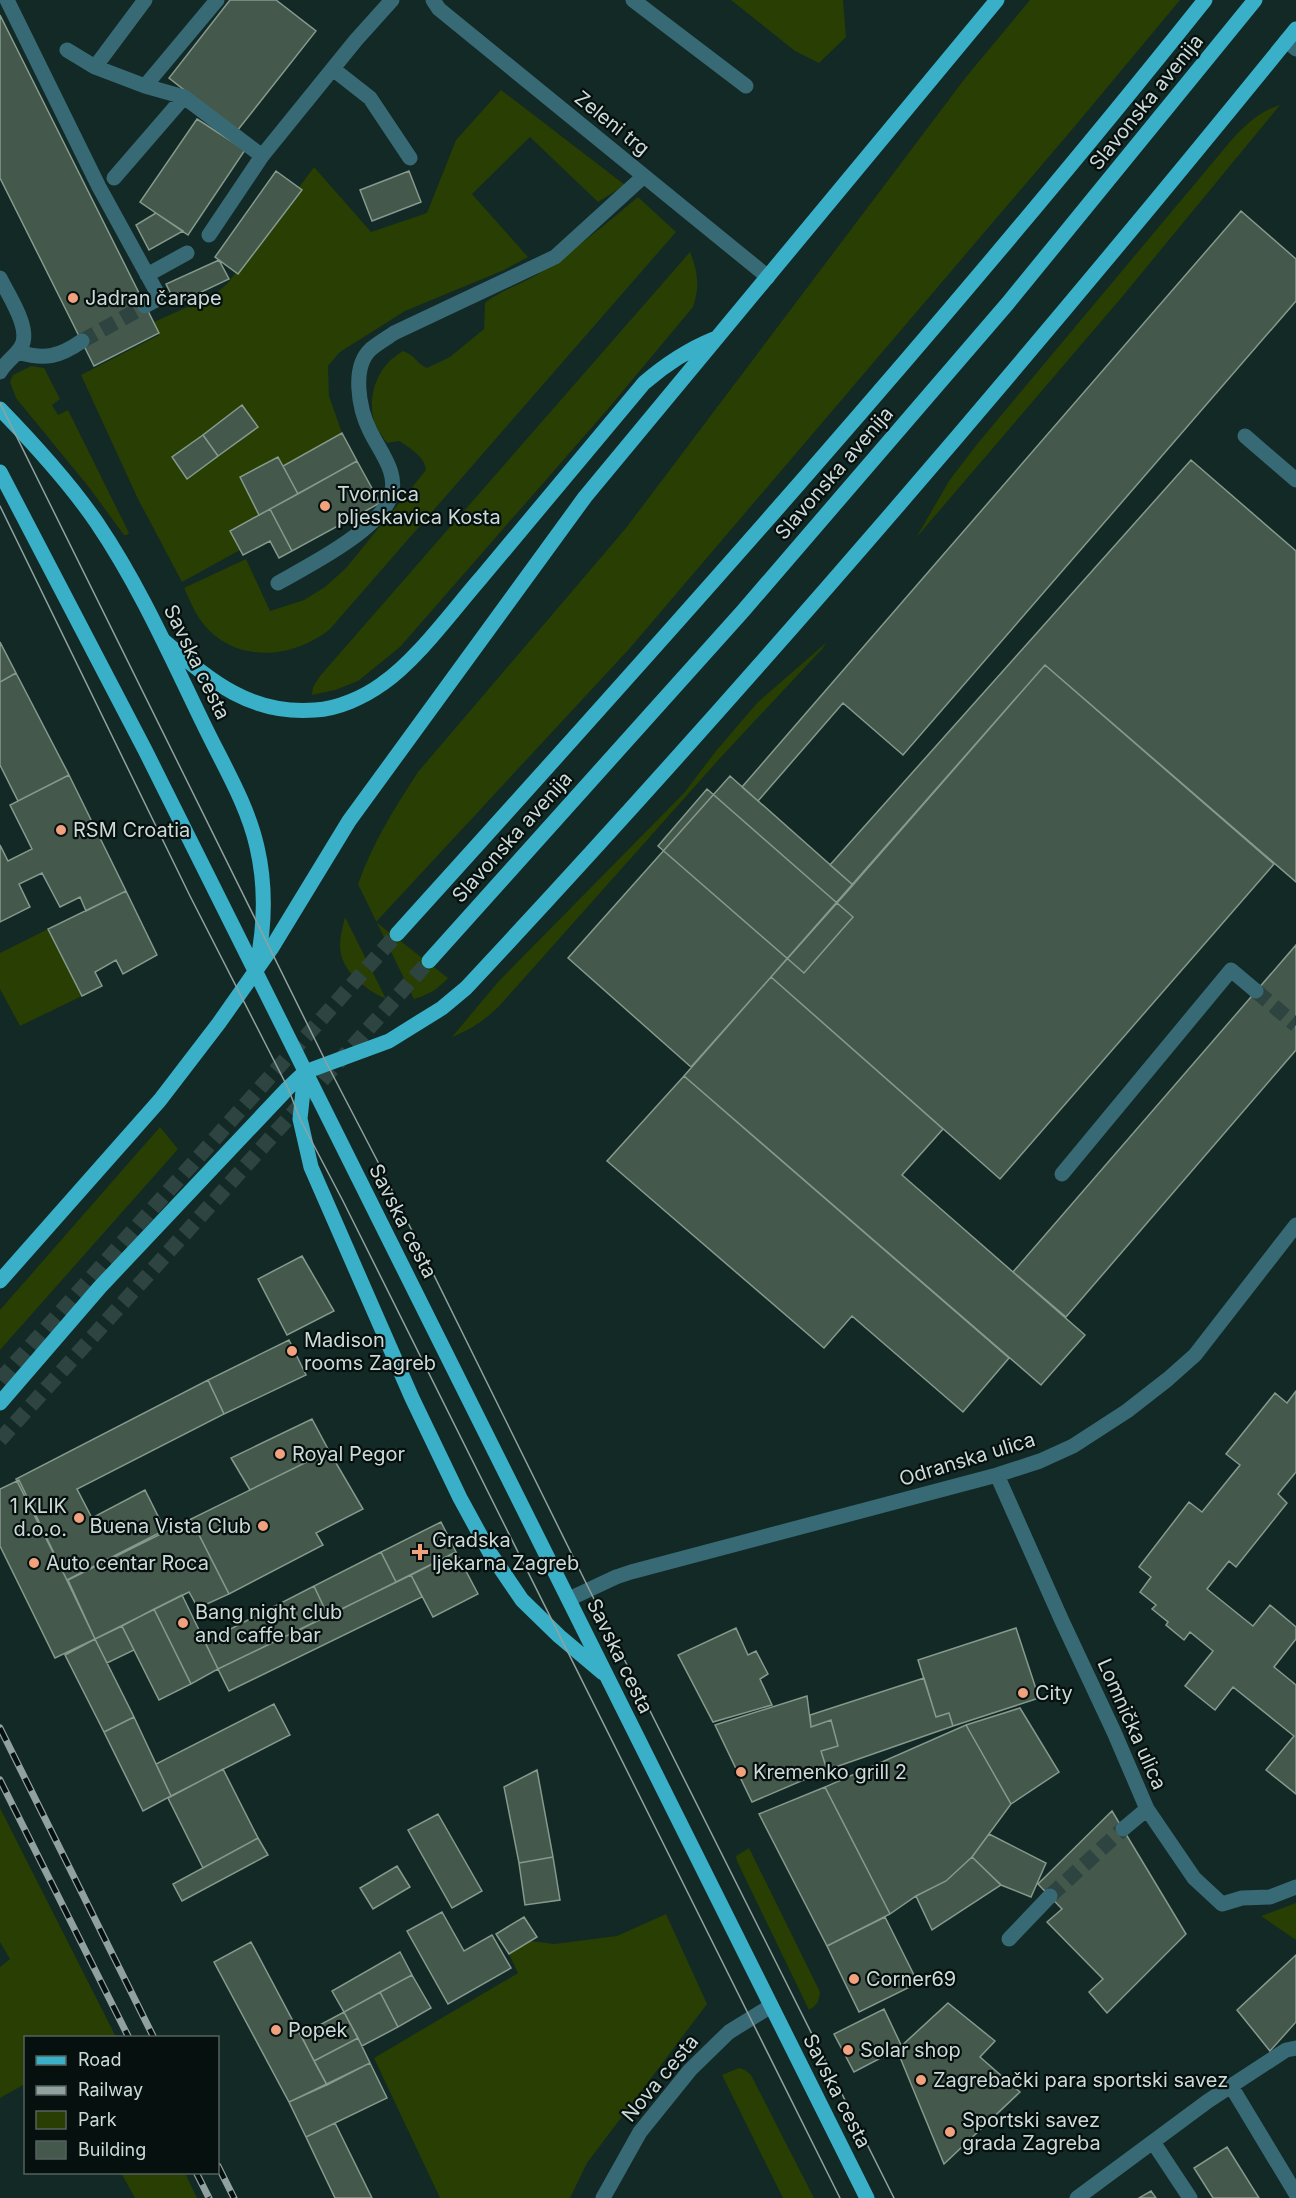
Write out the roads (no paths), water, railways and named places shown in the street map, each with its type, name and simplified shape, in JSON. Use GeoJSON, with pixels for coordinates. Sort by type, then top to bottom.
{"type":"FeatureCollection","features":[{"type":"Feature","properties":{"kind":"main road"},"geometry":{"type":"LineString","coordinates":[[0,1281],[160,1100],[256,972],[349,821],[521,583],[622,451],[997,0]]}},
{"type":"Feature","properties":{"kind":"main road","name":"Slavonska avenija"},"geometry":{"type":"LineString","coordinates":[[397,934],[556,758],[913,352],[1205,0]]}},
{"type":"Feature","properties":{"kind":"main road","name":"Slavonska avenija"},"geometry":{"type":"LineString","coordinates":[[429,961],[742,611],[1000,312],[1255,0]]}},
{"type":"Feature","properties":{"kind":"main road"},"geometry":{"type":"LineString","coordinates":[[0,1403],[100,1287],[280,1096],[306,1072],[390,1041],[442,1008],[466,988],[707,724],[887,519],[1291,45],[1296,29]]}},
{"type":"Feature","properties":{"kind":"main road"},"geometry":{"type":"LineString","coordinates":[[164,641],[207,677],[245,699],[263,706],[292,710],[317,710],[341,705],[365,694],[400,670],[449,616],[644,383],[667,363],[692,348],[717,338]]}},
{"type":"Feature","properties":{"kind":"main road","name":"Savska cesta"},"geometry":{"type":"LineString","coordinates":[[3,412],[69,487],[96,522],[130,576],[164,641],[244,808],[257,847],[264,913],[263,934],[256,972]]}},
{"type":"Feature","properties":{"kind":"main road","name":"Savska cesta"},"geometry":{"type":"LineString","coordinates":[[0,472],[145,750],[867,2198]]}},
{"type":"Feature","properties":{"kind":"main road"},"geometry":{"type":"LineString","coordinates":[[306,1072],[300,1119],[311,1167],[412,1398],[460,1498],[490,1553],[522,1600],[559,1636],[608,1677]]}},
{"type":"Feature","properties":{"kind":"street"},"geometry":{"type":"LineString","coordinates":[[7,0],[99,187],[160,298],[145,306]]}},
{"type":"Feature","properties":{"kind":"street"},"geometry":{"type":"LineString","coordinates":[[95,67],[145,0]]}},
{"type":"Feature","properties":{"kind":"street"},"geometry":{"type":"LineString","coordinates":[[145,86],[217,0]]}},
{"type":"Feature","properties":{"kind":"street"},"geometry":{"type":"LineString","coordinates":[[209,235],[262,156],[392,0]]}},
{"type":"Feature","properties":{"kind":"street","name":"Zeleni trg"},"geometry":{"type":"LineString","coordinates":[[433,0],[439,9],[768,277]]}},
{"type":"Feature","properties":{"kind":"street"},"geometry":{"type":"LineString","coordinates":[[633,0],[746,86]]}},
{"type":"Feature","properties":{"kind":"street"},"geometry":{"type":"LineString","coordinates":[[67,50],[95,67],[145,86],[184,97],[262,156]]}},
{"type":"Feature","properties":{"kind":"street"},"geometry":{"type":"LineString","coordinates":[[333,69],[370,98],[410,158]]}},
{"type":"Feature","properties":{"kind":"street"},"geometry":{"type":"LineString","coordinates":[[114,178],[184,97]]}},
{"type":"Feature","properties":{"kind":"street"},"geometry":{"type":"LineString","coordinates":[[278,583],[339,548],[373,520],[389,500],[393,483],[389,466],[369,428],[358,392],[359,370],[370,350],[394,333],[555,257],[644,176]]}},
{"type":"Feature","properties":{"kind":"street"},"geometry":{"type":"LineString","coordinates":[[147,274],[187,253]]}},
{"type":"Feature","properties":{"kind":"street"},"geometry":{"type":"LineString","coordinates":[[0,278],[22,322],[25,335],[18,352],[0,372]]}},
{"type":"Feature","properties":{"kind":"street"},"geometry":{"type":"LineString","coordinates":[[18,352],[39,358],[51,357],[82,341]]}},
{"type":"Feature","properties":{"kind":"street"},"geometry":{"type":"LineString","coordinates":[[0,398],[3,412]]}},
{"type":"Feature","properties":{"kind":"street"},"geometry":{"type":"LineString","coordinates":[[1245,436],[1296,480]]}},
{"type":"Feature","properties":{"kind":"street"},"geometry":{"type":"LineString","coordinates":[[1062,1174],[1231,970],[1256,991]]}},
{"type":"Feature","properties":{"kind":"street","name":"Odranska ulica"},"geometry":{"type":"LineString","coordinates":[[568,1599],[631,1572],[997,1475],[1040,1461],[1073,1446],[1127,1411],[1168,1379],[1195,1354],[1296,1225]]}},
{"type":"Feature","properties":{"kind":"street","name":"Lomnička ulica"},"geometry":{"type":"LineString","coordinates":[[997,1475],[1147,1809],[1194,1878],[1222,1904],[1242,1898],[1270,1897],[1296,1887]]}},
{"type":"Feature","properties":{"kind":"street"},"geometry":{"type":"LineString","coordinates":[[1122,1829],[1147,1809]]}},
{"type":"Feature","properties":{"kind":"street"},"geometry":{"type":"LineString","coordinates":[[1009,1939],[1050,1896]]}},
{"type":"Feature","properties":{"kind":"street","name":"Nova cesta"},"geometry":{"type":"LineString","coordinates":[[603,2198],[640,2132],[690,2070],[729,2032],[771,2006]]}},
{"type":"Feature","properties":{"kind":"street"},"geometry":{"type":"LineString","coordinates":[[1077,2198],[1230,2086],[1286,2050],[1296,2048]]}},
{"type":"Feature","properties":{"kind":"street"},"geometry":{"type":"LineString","coordinates":[[1230,2086],[1296,2194]]}},
{"type":"Feature","properties":{"kind":"street"},"geometry":{"type":"LineString","coordinates":[[1153,2142],[1190,2198]]}},
{"type":"Feature","properties":{"kind":"tunnel"},"geometry":{"type":"LineString","coordinates":[[82,341],[145,306]]}},
{"type":"Feature","properties":{"kind":"tunnel"},"geometry":{"type":"LineString","coordinates":[[0,1380],[397,934]]}},
{"type":"Feature","properties":{"kind":"tunnel"},"geometry":{"type":"LineString","coordinates":[[0,1440],[429,961]]}},
{"type":"Feature","properties":{"kind":"tunnel"},"geometry":{"type":"LineString","coordinates":[[1256,991],[1296,1025]]}},
{"type":"Feature","properties":{"kind":"tunnel"},"geometry":{"type":"LineString","coordinates":[[1050,1896],[1123,1829]]}},
{"type":"Feature","properties":{"kind":"tram line"},"geometry":{"type":"LineString","coordinates":[[0,403],[327,1064],[894,2198]]}},
{"type":"Feature","properties":{"kind":"tram line"},"geometry":{"type":"LineString","coordinates":[[0,506],[190,896],[288,1088],[300,1119],[840,2198]]}},
{"type":"Feature","properties":{"kind":"railway"},"geometry":{"type":"LineString","coordinates":[[0,1728],[153,2036]]}},
{"type":"Feature","properties":{"kind":"railway"},"geometry":{"type":"LineString","coordinates":[[0,1780],[128,2036]]}},
{"type":"Feature","properties":{"kind":"railway"},"geometry":{"type":"LineString","coordinates":[[219,2168],[234,2198]]}},
{"type":"Feature","properties":{"kind":"railway"},"geometry":{"type":"LineString","coordinates":[[197,2174],[209,2198]]}},
{"type":"Feature","properties":{"kind":"place","name":"Jadran čarape"},"geometry":{"type":"Point","coordinates":[73,298]}},
{"type":"Feature","properties":{"kind":"place","name":"Tvornica pljeskavica Kosta"},"geometry":{"type":"Point","coordinates":[325,506]}},
{"type":"Feature","properties":{"kind":"place","name":"RSM Croatia"},"geometry":{"type":"Point","coordinates":[61,830]}},
{"type":"Feature","properties":{"kind":"place","name":"Madison rooms Zagreb"},"geometry":{"type":"Point","coordinates":[292,1351]}},
{"type":"Feature","properties":{"kind":"place","name":"Royal Pegor"},"geometry":{"type":"Point","coordinates":[280,1454]}},
{"type":"Feature","properties":{"kind":"place","name":"1 KLIK d.o.o."},"geometry":{"type":"Point","coordinates":[79,1518]}},
{"type":"Feature","properties":{"kind":"place","name":"Buena Vista Club"},"geometry":{"type":"Point","coordinates":[263,1526]}},
{"type":"Feature","properties":{"kind":"place","name":"Gradska ljekarna Zagreb"},"geometry":{"type":"Point","coordinates":[420,1552]}},
{"type":"Feature","properties":{"kind":"place","name":"Auto centar Roca"},"geometry":{"type":"Point","coordinates":[34,1563]}},
{"type":"Feature","properties":{"kind":"place","name":"Bang night club and caffe bar"},"geometry":{"type":"Point","coordinates":[183,1623]}},
{"type":"Feature","properties":{"kind":"place","name":"City"},"geometry":{"type":"Point","coordinates":[1023,1693]}},
{"type":"Feature","properties":{"kind":"place","name":"Kremenko grill 2"},"geometry":{"type":"Point","coordinates":[741,1772]}},
{"type":"Feature","properties":{"kind":"place","name":"Corner69"},"geometry":{"type":"Point","coordinates":[854,1979]}},
{"type":"Feature","properties":{"kind":"place","name":"Popek"},"geometry":{"type":"Point","coordinates":[276,2030]}},
{"type":"Feature","properties":{"kind":"place","name":"Solar shop"},"geometry":{"type":"Point","coordinates":[848,2050]}},
{"type":"Feature","properties":{"kind":"place","name":"Zagrebački para sportski savez"},"geometry":{"type":"Point","coordinates":[921,2080]}},
{"type":"Feature","properties":{"kind":"place","name":"Sportski savez grada Zagreba"},"geometry":{"type":"Point","coordinates":[950,2132]}}]}
